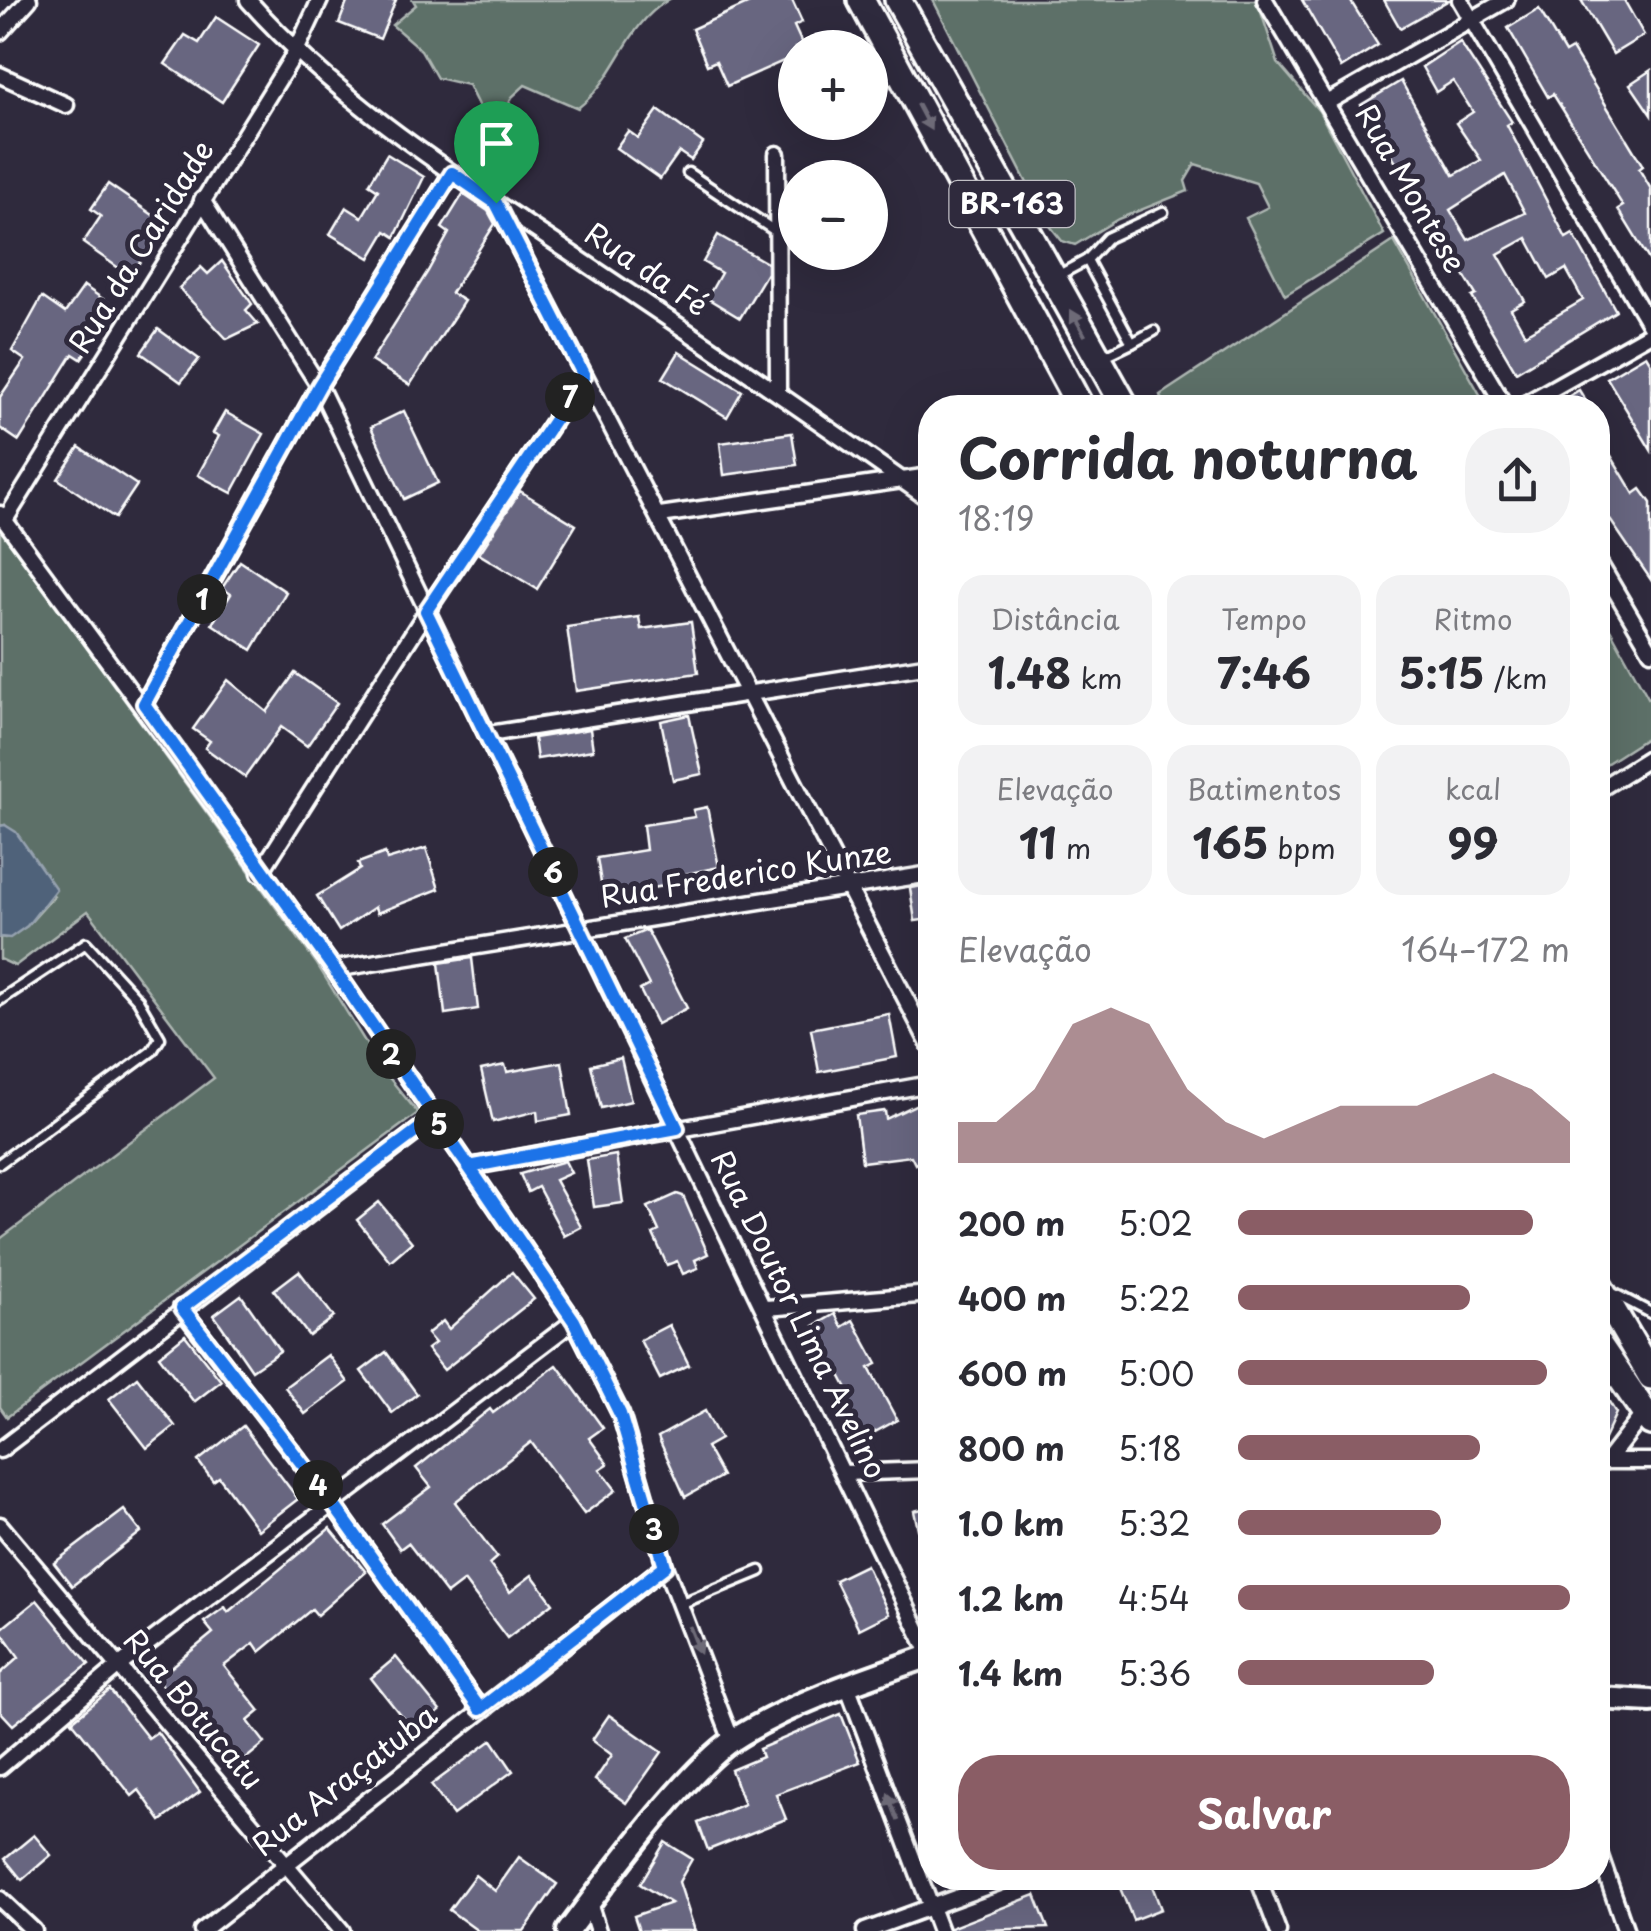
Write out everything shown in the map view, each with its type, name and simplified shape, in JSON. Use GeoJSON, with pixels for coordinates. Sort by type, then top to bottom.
{"type":"FeatureCollection","features":[{"type":"Feature","properties":{"kind":"highway","name":"BR-163"},"geometry":{"type":"LineString","coordinates":[[860,0],[1074,395]]}},
{"type":"Feature","properties":{"kind":"highway","name":"BR-163"},"geometry":{"type":"LineString","coordinates":[[898,0],[1119,395]]}},
{"type":"Feature","properties":{"kind":"highway"},"geometry":{"type":"LineString","coordinates":[[1610,1306],[1651,1376]]}},
{"type":"Feature","properties":{"kind":"highway"},"geometry":{"type":"LineString","coordinates":[[1610,1362],[1648,1417]]}},
{"type":"Feature","properties":{"kind":"street"},"geometry":{"type":"LineString","coordinates":[[0,32],[30,0]]}},
{"type":"Feature","properties":{"kind":"street","name":"Rua da Fé"},"geometry":{"type":"LineString","coordinates":[[248,0],[295,53],[452,173],[778,392],[918,492]]}},
{"type":"Feature","properties":{"kind":"street","name":"Rua da Caridade"},"geometry":{"type":"LineString","coordinates":[[2,517],[295,53],[320,0]]}},
{"type":"Feature","properties":{"kind":"street","name":"Rua Montese"},"geometry":{"type":"LineString","coordinates":[[1266,0],[1498,395]]}},
{"type":"Feature","properties":{"kind":"street"},"geometry":{"type":"LineString","coordinates":[[1460,0],[1651,330],[1540,395]]}},
{"type":"Feature","properties":{"kind":"street"},"geometry":{"type":"LineString","coordinates":[[1328,102],[1506,0]]}},
{"type":"Feature","properties":{"kind":"street"},"geometry":{"type":"LineString","coordinates":[[0,75],[66,105]]}},
{"type":"Feature","properties":{"kind":"street"},"geometry":{"type":"LineString","coordinates":[[776,154],[778,233]]}},
{"type":"Feature","properties":{"kind":"street"},"geometry":{"type":"LineString","coordinates":[[144,704],[319,386],[452,173]]}},
{"type":"Feature","properties":{"kind":"street","name":"Rua Doutor Lima Avelino"},"geometry":{"type":"LineString","coordinates":[[202,200],[319,386],[767,1308],[918,1630]]}},
{"type":"Feature","properties":{"kind":"street"},"geometry":{"type":"LineString","coordinates":[[496,203],[660,515],[918,1023]]}},
{"type":"Feature","properties":{"kind":"street"},"geometry":{"type":"LineString","coordinates":[[778,270],[778,392]]}},
{"type":"Feature","properties":{"kind":"street"},"geometry":{"type":"LineString","coordinates":[[260,872],[426,611],[584,376]]}},
{"type":"Feature","properties":{"kind":"street"},"geometry":{"type":"LineString","coordinates":[[660,515],[918,478]]}},
{"type":"Feature","properties":{"kind":"street"},"geometry":{"type":"LineString","coordinates":[[2,517],[144,704],[260,872],[334,969],[574,1321],[620,1414],[665,1566],[732,1741]]}},
{"type":"Feature","properties":{"kind":"street"},"geometry":{"type":"LineString","coordinates":[[1610,581],[1651,650]]}},
{"type":"Feature","properties":{"kind":"street"},"geometry":{"type":"LineString","coordinates":[[489,734],[918,667]]}},
{"type":"Feature","properties":{"kind":"street"},"geometry":{"type":"LineString","coordinates":[[1610,783],[1651,757]]}},
{"type":"Feature","properties":{"kind":"street","name":"Rua Frederico Kunze"},"geometry":{"type":"LineString","coordinates":[[334,969],[918,876]]}},
{"type":"Feature","properties":{"kind":"street"},"geometry":{"type":"LineString","coordinates":[[469,1167],[918,1086]]}},
{"type":"Feature","properties":{"kind":"street"},"geometry":{"type":"LineString","coordinates":[[0,1450],[434,1118]]}},
{"type":"Feature","properties":{"kind":"street"},"geometry":{"type":"LineString","coordinates":[[767,1308],[918,1295]]}},
{"type":"Feature","properties":{"kind":"street"},"geometry":{"type":"LineString","coordinates":[[182,1308],[333,1504],[480,1709]]}},
{"type":"Feature","properties":{"kind":"street"},"geometry":{"type":"LineString","coordinates":[[0,1767],[122,1664],[574,1321]]}},
{"type":"Feature","properties":{"kind":"street"},"geometry":{"type":"LineString","coordinates":[[1610,1453],[1648,1417]]}},
{"type":"Feature","properties":{"kind":"street"},"geometry":{"type":"LineString","coordinates":[[1610,1461],[1651,1461]]}},
{"type":"Feature","properties":{"kind":"street"},"geometry":{"type":"LineString","coordinates":[[844,1473],[918,1470]]}},
{"type":"Feature","properties":{"kind":"street","name":"Rua Botucatu"},"geometry":{"type":"LineString","coordinates":[[0,1526],[122,1664],[342,1931]]}},
{"type":"Feature","properties":{"kind":"street","name":"Rua Araçatuba"},"geometry":{"type":"LineString","coordinates":[[202,1931],[665,1566]]}},
{"type":"Feature","properties":{"kind":"street"},"geometry":{"type":"LineString","coordinates":[[568,1931],[685,1788],[732,1741],[847,1685],[918,1660]]}},
{"type":"Feature","properties":{"kind":"street"},"geometry":{"type":"LineString","coordinates":[[847,1685],[918,1872]]}},
{"type":"Feature","properties":{"kind":"street"},"geometry":{"type":"LineString","coordinates":[[1610,1699],[1651,1701]]}},
{"type":"Feature","properties":{"kind":"street"},"geometry":{"type":"LineString","coordinates":[[1610,1885],[1626,1931]]}},
{"type":"Feature","properties":{"kind":"street"},"geometry":{"type":"LineString","coordinates":[[925,1890],[940,1931]]}},
{"type":"Feature","properties":{"kind":"street"},"geometry":{"type":"LineString","coordinates":[[864,1931],[976,1890]]}},
{"type":"Feature","properties":{"kind":"street"},"geometry":{"type":"LineString","coordinates":[[1263,1890],[1278,1931]]}},
{"type":"Feature","properties":{"kind":"street"},"geometry":{"type":"LineString","coordinates":[[0,1900],[34,1931]]}},
{"type":"Feature","properties":{"kind":"street"},"geometry":{"type":"LineString","coordinates":[[590,1903],[598,1931]]}},
{"type":"Feature","properties":{"kind":"lane"},"geometry":{"type":"LineString","coordinates":[[688,174],[778,233]]}},
{"type":"Feature","properties":{"kind":"lane"},"geometry":{"type":"LineString","coordinates":[[1053,278],[1088,260],[1107,238],[1163,212]]}},
{"type":"Feature","properties":{"kind":"lane"},"geometry":{"type":"LineString","coordinates":[[1088,260],[1132,342]]}},
{"type":"Feature","properties":{"kind":"lane"},"geometry":{"type":"LineString","coordinates":[[1099,359],[1154,331]]}},
{"type":"Feature","properties":{"kind":"lane"},"geometry":{"type":"LineString","coordinates":[[0,1000],[86,943],[138,1000],[160,1038],[152,1050],[0,1164]]}},
{"type":"Feature","properties":{"kind":"lane"},"geometry":{"type":"LineString","coordinates":[[1610,1291],[1651,1312]]}},
{"type":"Feature","properties":{"kind":"lane"},"geometry":{"type":"LineString","coordinates":[[680,1604],[760,1572]]}},
{"type":"Feature","properties":{"kind":"green space"},"geometry":{"type":"Polygon","coordinates":[[[413,0],[668,0],[641,24],[603,82],[578,108],[525,85],[512,97],[501,122],[482,113],[468,85],[437,78],[421,50],[392,25],[416,5],[413,0]]]}},
{"type":"Feature","properties":{"kind":"green space"},"geometry":{"type":"Polygon","coordinates":[[[933,0],[1257,0],[1278,63],[1319,111],[1384,234],[1285,295],[1246,218],[1268,207],[1256,183],[1195,164],[1185,181],[1188,191],[1118,219],[1075,245],[1062,241],[1047,222],[933,0]]]}},
{"type":"Feature","properties":{"kind":"green space"},"geometry":{"type":"Polygon","coordinates":[[[1394,241],[1480,395],[1160,395],[1394,241]]]}},
{"type":"Feature","properties":{"kind":"green space"},"geometry":{"type":"Polygon","coordinates":[[[0,529],[317,964],[382,1069],[418,1113],[7,1417],[0,1407],[0,1239],[214,1078],[88,911],[15,966],[0,959],[0,937],[27,926],[54,896],[5,825],[0,826],[0,529]]]}},
{"type":"Feature","properties":{"kind":"green space"},"geometry":{"type":"Polygon","coordinates":[[[1610,629],[1651,703],[1651,735],[1610,761],[1610,629]]]}},
{"type":"Feature","properties":{"kind":"water"},"geometry":{"type":"Polygon","coordinates":[[[0,826],[16,832],[56,889],[27,926],[10,938],[0,937],[0,826]]]}},
{"type":"Feature","properties":{"kind":"building"},"geometry":{"type":"Polygon","coordinates":[[[348,0],[396,0],[380,39],[339,23],[348,0]]]}},
{"type":"Feature","properties":{"kind":"building"},"geometry":{"type":"Polygon","coordinates":[[[756,0],[792,0],[802,22],[794,26],[796,30],[778,30],[778,64],[727,86],[716,61],[707,65],[692,29],[756,0]]]}},
{"type":"Feature","properties":{"kind":"building"},"geometry":{"type":"Polygon","coordinates":[[[1302,0],[1350,0],[1378,45],[1341,68],[1302,0]]]}},
{"type":"Feature","properties":{"kind":"building"},"geometry":{"type":"Polygon","coordinates":[[[1384,0],[1449,0],[1400,28],[1384,0]]]}},
{"type":"Feature","properties":{"kind":"building"},"geometry":{"type":"Polygon","coordinates":[[[1581,0],[1624,0],[1644,35],[1613,54],[1581,0]]]}},
{"type":"Feature","properties":{"kind":"building"},"geometry":{"type":"Polygon","coordinates":[[[1539,9],[1565,53],[1572,49],[1643,166],[1639,169],[1651,189],[1651,263],[1618,209],[1623,206],[1553,94],[1548,97],[1508,28],[1539,9]]]}},
{"type":"Feature","properties":{"kind":"building"},"geometry":{"type":"Polygon","coordinates":[[[216,17],[259,45],[222,102],[165,64],[185,35],[199,43],[216,17]]]}},
{"type":"Feature","properties":{"kind":"building"},"geometry":{"type":"Polygon","coordinates":[[[1460,42],[1512,122],[1507,125],[1566,238],[1573,234],[1616,311],[1516,372],[1472,297],[1476,295],[1361,105],[1401,81],[1454,175],[1481,160],[1456,123],[1473,112],[1453,81],[1436,92],[1422,67],[1460,42]],[[1505,175],[1450,210],[1468,240],[1525,213],[1505,175]],[[1527,238],[1498,254],[1525,301],[1511,309],[1525,334],[1583,300],[1566,269],[1549,279],[1527,238]]]}},
{"type":"Feature","properties":{"kind":"building"},"geometry":{"type":"Polygon","coordinates":[[[1651,70],[1651,115],[1630,84],[1651,70]]]}},
{"type":"Feature","properties":{"kind":"building"},"geometry":{"type":"Polygon","coordinates":[[[658,110],[703,143],[691,160],[679,152],[660,179],[616,148],[628,131],[638,138],[658,110]]]}},
{"type":"Feature","properties":{"kind":"building"},"geometry":{"type":"Polygon","coordinates":[[[387,154],[424,177],[395,237],[386,231],[370,258],[330,234],[346,207],[362,217],[378,190],[369,184],[387,154]]]}},
{"type":"Feature","properties":{"kind":"building"},"geometry":{"type":"Polygon","coordinates":[[[108,184],[166,224],[130,276],[83,243],[101,216],[91,209],[108,184]]]}},
{"type":"Feature","properties":{"kind":"building"},"geometry":{"type":"Polygon","coordinates":[[[463,194],[488,211],[495,224],[451,293],[464,301],[410,385],[371,361],[449,233],[442,228],[463,194]]]}},
{"type":"Feature","properties":{"kind":"building"},"geometry":{"type":"Polygon","coordinates":[[[718,235],[767,263],[767,273],[740,318],[707,298],[721,273],[703,262],[718,235]]]}},
{"type":"Feature","properties":{"kind":"building"},"geometry":{"type":"Polygon","coordinates":[[[222,261],[252,304],[246,310],[258,324],[227,339],[179,288],[201,267],[208,274],[222,261]]]}},
{"type":"Feature","properties":{"kind":"building"},"geometry":{"type":"Polygon","coordinates":[[[84,286],[116,308],[81,359],[73,354],[19,441],[0,428],[0,397],[25,360],[12,351],[42,297],[65,313],[84,286]]]}},
{"type":"Feature","properties":{"kind":"building"},"geometry":{"type":"Polygon","coordinates":[[[158,329],[199,359],[181,382],[141,353],[158,329]]]}},
{"type":"Feature","properties":{"kind":"building"},"geometry":{"type":"Polygon","coordinates":[[[679,352],[742,391],[727,417],[663,378],[679,352]]]}},
{"type":"Feature","properties":{"kind":"building"},"geometry":{"type":"Polygon","coordinates":[[[1646,355],[1651,363],[1651,450],[1607,378],[1646,355]]]}},
{"type":"Feature","properties":{"kind":"building"},"geometry":{"type":"Polygon","coordinates":[[[404,411],[438,483],[404,499],[371,427],[404,411]]]}},
{"type":"Feature","properties":{"kind":"building"},"geometry":{"type":"Polygon","coordinates":[[[225,412],[264,434],[232,493],[198,475],[219,436],[213,433],[225,412]]]}},
{"type":"Feature","properties":{"kind":"building"},"geometry":{"type":"Polygon","coordinates":[[[792,433],[797,465],[724,475],[720,443],[792,433]]]}},
{"type":"Feature","properties":{"kind":"building"},"geometry":{"type":"Polygon","coordinates":[[[79,447],[137,485],[115,518],[58,479],[79,447]]]}},
{"type":"Feature","properties":{"kind":"building"},"geometry":{"type":"Polygon","coordinates":[[[1610,454],[1634,494],[1641,489],[1651,503],[1651,580],[1610,520],[1610,454]]]}},
{"type":"Feature","properties":{"kind":"building"},"geometry":{"type":"Polygon","coordinates":[[[520,491],[576,525],[537,589],[479,554],[520,491]]]}},
{"type":"Feature","properties":{"kind":"building"},"geometry":{"type":"Polygon","coordinates":[[[240,561],[286,592],[252,650],[212,624],[231,594],[222,588],[240,561]]]}},
{"type":"Feature","properties":{"kind":"building"},"geometry":{"type":"Polygon","coordinates":[[[639,617],[641,629],[691,622],[698,673],[576,691],[567,627],[639,617]]]}},
{"type":"Feature","properties":{"kind":"building"},"geometry":{"type":"Polygon","coordinates":[[[295,673],[337,703],[307,746],[281,727],[245,777],[205,748],[210,741],[193,729],[228,680],[267,712],[295,673]]]}},
{"type":"Feature","properties":{"kind":"building"},"geometry":{"type":"Polygon","coordinates":[[[689,715],[702,774],[673,780],[661,721],[689,715]]]}},
{"type":"Feature","properties":{"kind":"building"},"geometry":{"type":"Polygon","coordinates":[[[590,729],[593,750],[537,759],[534,738],[590,729]]]}},
{"type":"Feature","properties":{"kind":"building"},"geometry":{"type":"Polygon","coordinates":[[[707,807],[719,867],[681,875],[682,883],[603,896],[597,858],[646,850],[643,825],[695,817],[693,810],[707,807]]]}},
{"type":"Feature","properties":{"kind":"building"},"geometry":{"type":"Polygon","coordinates":[[[426,848],[439,889],[377,913],[375,907],[339,931],[317,896],[360,869],[358,863],[385,853],[387,860],[426,848]]]}},
{"type":"Feature","properties":{"kind":"building"},"geometry":{"type":"Polygon","coordinates":[[[918,887],[918,921],[915,921],[910,888],[918,887]]]}},
{"type":"Feature","properties":{"kind":"building"},"geometry":{"type":"Polygon","coordinates":[[[647,930],[687,1008],[657,1024],[640,990],[649,985],[625,939],[647,930]]]}},
{"type":"Feature","properties":{"kind":"building"},"geometry":{"type":"Polygon","coordinates":[[[472,958],[478,1009],[445,1014],[439,963],[472,958]]]}},
{"type":"Feature","properties":{"kind":"building"},"geometry":{"type":"Polygon","coordinates":[[[889,1014],[897,1057],[819,1072],[811,1029],[889,1014]]]}},
{"type":"Feature","properties":{"kind":"building"},"geometry":{"type":"Polygon","coordinates":[[[621,1058],[631,1101],[601,1108],[591,1065],[621,1058]]]}},
{"type":"Feature","properties":{"kind":"building"},"geometry":{"type":"Polygon","coordinates":[[[562,1062],[571,1115],[538,1121],[537,1111],[493,1122],[481,1070],[505,1065],[507,1072],[562,1062]]]}},
{"type":"Feature","properties":{"kind":"building"},"geometry":{"type":"Polygon","coordinates":[[[918,1104],[918,1163],[915,1164],[911,1156],[862,1162],[856,1115],[885,1111],[886,1119],[918,1104]]]}},
{"type":"Feature","properties":{"kind":"building"},"geometry":{"type":"Polygon","coordinates":[[[616,1155],[623,1203],[594,1207],[587,1160],[616,1155]]]}},
{"type":"Feature","properties":{"kind":"building"},"geometry":{"type":"Polygon","coordinates":[[[565,1161],[571,1173],[555,1180],[581,1227],[564,1236],[538,1187],[528,1192],[520,1174],[565,1161]]]}},
{"type":"Feature","properties":{"kind":"building"},"geometry":{"type":"Polygon","coordinates":[[[677,1194],[683,1196],[708,1254],[695,1260],[698,1268],[683,1274],[677,1261],[667,1265],[653,1234],[659,1231],[648,1207],[677,1194]]]}},
{"type":"Feature","properties":{"kind":"building"},"geometry":{"type":"Polygon","coordinates":[[[379,1202],[412,1242],[390,1261],[357,1220],[379,1202]]]}},
{"type":"Feature","properties":{"kind":"building"},"geometry":{"type":"Polygon","coordinates":[[[299,1271],[334,1317],[309,1336],[274,1290],[299,1271]]]}},
{"type":"Feature","properties":{"kind":"building"},"geometry":{"type":"Polygon","coordinates":[[[512,1272],[534,1299],[444,1370],[427,1349],[435,1343],[427,1334],[443,1321],[449,1329],[512,1272]]]}},
{"type":"Feature","properties":{"kind":"building"},"geometry":{"type":"Polygon","coordinates":[[[241,1295],[280,1351],[252,1370],[214,1315],[241,1295]]]}},
{"type":"Feature","properties":{"kind":"building"},"geometry":{"type":"Polygon","coordinates":[[[835,1314],[842,1327],[853,1320],[877,1364],[869,1368],[897,1420],[864,1438],[841,1394],[848,1390],[814,1326],[835,1314]]]}},
{"type":"Feature","properties":{"kind":"building"},"geometry":{"type":"Polygon","coordinates":[[[669,1325],[689,1365],[660,1379],[640,1340],[669,1325]]]}},
{"type":"Feature","properties":{"kind":"building"},"geometry":{"type":"Polygon","coordinates":[[[185,1335],[221,1381],[194,1402],[159,1356],[185,1335]]]}},
{"type":"Feature","properties":{"kind":"building"},"geometry":{"type":"Polygon","coordinates":[[[386,1352],[417,1394],[392,1413],[361,1371],[386,1352]]]}},
{"type":"Feature","properties":{"kind":"building"},"geometry":{"type":"Polygon","coordinates":[[[328,1355],[348,1382],[305,1414],[285,1387],[328,1355]]]}},
{"type":"Feature","properties":{"kind":"building"},"geometry":{"type":"Polygon","coordinates":[[[557,1365],[603,1428],[589,1438],[608,1464],[600,1469],[616,1490],[584,1514],[531,1442],[455,1502],[497,1557],[489,1564],[510,1592],[532,1575],[553,1603],[507,1638],[464,1581],[447,1594],[408,1543],[400,1549],[382,1524],[431,1487],[416,1468],[490,1409],[493,1413],[557,1365]]]}},
{"type":"Feature","properties":{"kind":"building"},"geometry":{"type":"Polygon","coordinates":[[[137,1377],[175,1426],[147,1448],[109,1399],[137,1377]]]}},
{"type":"Feature","properties":{"kind":"building"},"geometry":{"type":"Polygon","coordinates":[[[1610,1403],[1616,1413],[1610,1426],[1610,1403]]]}},
{"type":"Feature","properties":{"kind":"building"},"geometry":{"type":"Polygon","coordinates":[[[705,1411],[720,1439],[706,1447],[722,1476],[685,1497],[658,1437],[705,1411]]]}},
{"type":"Feature","properties":{"kind":"building"},"geometry":{"type":"Polygon","coordinates":[[[243,1426],[298,1499],[258,1530],[219,1477],[213,1481],[198,1461],[243,1426]]]}},
{"type":"Feature","properties":{"kind":"building"},"geometry":{"type":"Polygon","coordinates":[[[124,1510],[141,1532],[72,1586],[54,1563],[124,1510]]]}},
{"type":"Feature","properties":{"kind":"building"},"geometry":{"type":"Polygon","coordinates":[[[330,1528],[366,1572],[317,1615],[312,1609],[260,1652],[254,1643],[224,1666],[260,1711],[248,1721],[265,1743],[238,1765],[191,1706],[184,1711],[157,1679],[213,1633],[204,1622],[225,1607],[228,1612],[330,1528]]]}},
{"type":"Feature","properties":{"kind":"building"},"geometry":{"type":"Polygon","coordinates":[[[866,1565],[889,1614],[859,1629],[835,1580],[866,1565]]]}},
{"type":"Feature","properties":{"kind":"building"},"geometry":{"type":"Polygon","coordinates":[[[37,1600],[89,1664],[13,1725],[0,1711],[0,1674],[19,1657],[0,1630],[37,1600]]]}},
{"type":"Feature","properties":{"kind":"building"},"geometry":{"type":"Polygon","coordinates":[[[396,1657],[440,1711],[414,1732],[371,1678],[396,1657]]]}},
{"type":"Feature","properties":{"kind":"building"},"geometry":{"type":"Polygon","coordinates":[[[110,1690],[148,1738],[157,1732],[200,1792],[161,1821],[139,1790],[132,1796],[72,1721],[110,1690]]]}},
{"type":"Feature","properties":{"kind":"building"},"geometry":{"type":"Polygon","coordinates":[[[841,1714],[860,1762],[776,1794],[786,1819],[708,1850],[698,1823],[744,1804],[731,1770],[762,1757],[759,1749],[841,1714]]]}},
{"type":"Feature","properties":{"kind":"building"},"geometry":{"type":"Polygon","coordinates":[[[609,1715],[662,1752],[626,1803],[595,1780],[612,1755],[592,1740],[609,1715]]]}},
{"type":"Feature","properties":{"kind":"building"},"geometry":{"type":"Polygon","coordinates":[[[492,1740],[513,1771],[453,1815],[431,1785],[492,1740]]]}},
{"type":"Feature","properties":{"kind":"building"},"geometry":{"type":"Polygon","coordinates":[[[34,1835],[51,1855],[22,1880],[5,1859],[34,1835]]]}},
{"type":"Feature","properties":{"kind":"building"},"geometry":{"type":"Polygon","coordinates":[[[665,1842],[692,1859],[679,1882],[695,1931],[639,1931],[634,1916],[671,1903],[640,1884],[665,1842]]]}},
{"type":"Feature","properties":{"kind":"building"},"geometry":{"type":"Polygon","coordinates":[[[519,1857],[557,1884],[524,1931],[478,1931],[449,1910],[475,1875],[495,1891],[519,1857]]]}},
{"type":"Feature","properties":{"kind":"building"},"geometry":{"type":"Polygon","coordinates":[[[1121,1890],[1154,1890],[1161,1909],[1133,1920],[1121,1890]]]}},
{"type":"Feature","properties":{"kind":"building"},"geometry":{"type":"Polygon","coordinates":[[[1035,1895],[1048,1928],[950,1931],[950,1928],[1035,1895]]]}},
{"type":"Feature","properties":{"kind":"route"},"geometry":{"type":"LineString","coordinates":[[496,203],[452,173],[319,386],[144,704],[260,872],[334,969],[434,1118],[574,1321],[620,1414],[665,1566],[480,1709],[333,1504],[182,1308],[434,1118],[469,1167],[677,1128],[426,611],[584,376],[496,203]]}}]}
